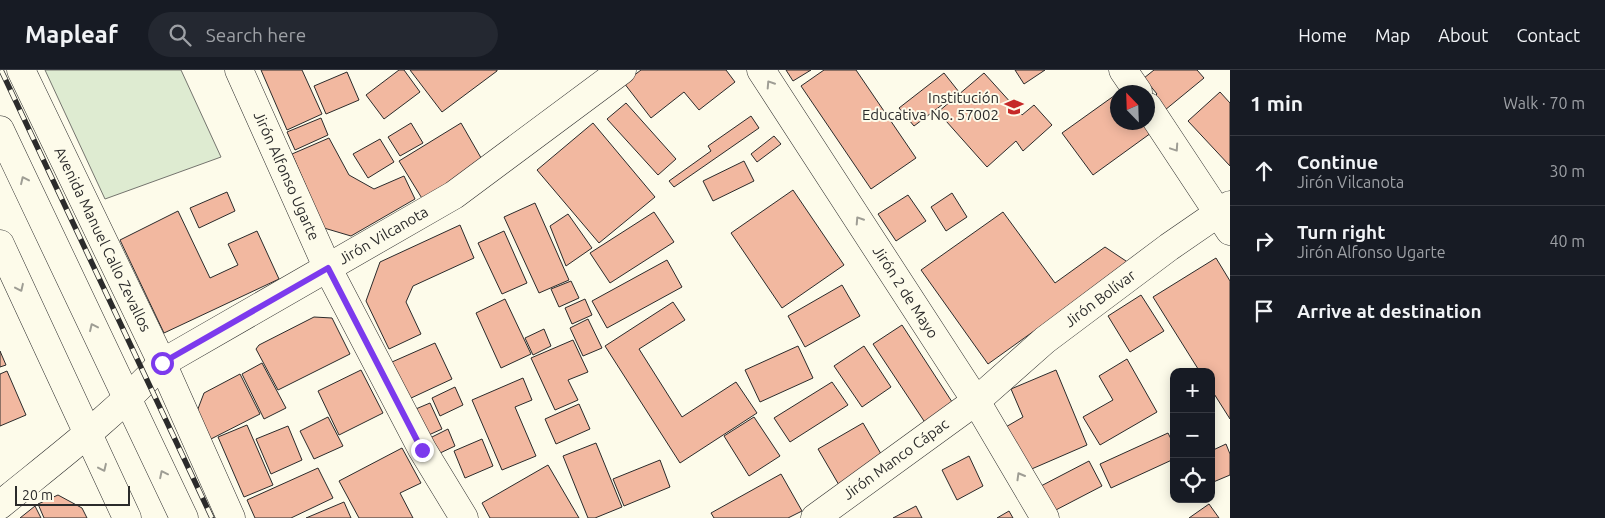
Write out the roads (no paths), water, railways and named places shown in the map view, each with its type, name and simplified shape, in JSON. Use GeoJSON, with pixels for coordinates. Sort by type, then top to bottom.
{"type":"FeatureCollection","features":[{"type":"Feature","properties":{"kind":"street","name":"Avenida Manuel Callo Zevallos"},"geometry":{"type":"LineString","coordinates":[[21,70],[162,363],[231,518]]}},
{"type":"Feature","properties":{"kind":"street","name":"Jirón Alfonso Ugarte"},"geometry":{"type":"LineString","coordinates":[[239,70],[328,268],[422,450],[464,518]]}},
{"type":"Feature","properties":{"kind":"street","name":"Jirón Vilcanota"},"geometry":{"type":"LineString","coordinates":[[0,505],[87,434],[162,363],[454,195],[622,70]]}},
{"type":"Feature","properties":{"kind":"street","name":"Jirón 2 de Mayo"},"geometry":{"type":"LineString","coordinates":[[761,70],[976,401],[1045,518]]}},
{"type":"Feature","properties":{"kind":"street"},"geometry":{"type":"LineString","coordinates":[[1123,70],[1133,85]]}},
{"type":"Feature","properties":{"kind":"street"},"geometry":{"type":"LineString","coordinates":[[1155,117],[1226,217]]}},
{"type":"Feature","properties":{"kind":"street"},"geometry":{"type":"LineString","coordinates":[[0,130],[184,518]]}},
{"type":"Feature","properties":{"kind":"street","name":"Jirón Bolívar"},"geometry":{"type":"LineString","coordinates":[[976,401],[1045,340],[1169,247],[1226,217]]}},
{"type":"Feature","properties":{"kind":"street"},"geometry":{"type":"LineString","coordinates":[[0,244],[127,518]]}},
{"type":"Feature","properties":{"kind":"street","name":"Jirón Manco Cápac"},"geometry":{"type":"LineString","coordinates":[[815,518],[976,401]]}},
{"type":"Feature","properties":{"kind":"railway"},"geometry":{"type":"LineString","coordinates":[[1,70],[212,518]]}},
{"type":"Feature","properties":{"kind":"place","name":"Institución Educativa No. 57002"},"geometry":{"type":"Point","coordinates":[1014,107]}}]}
